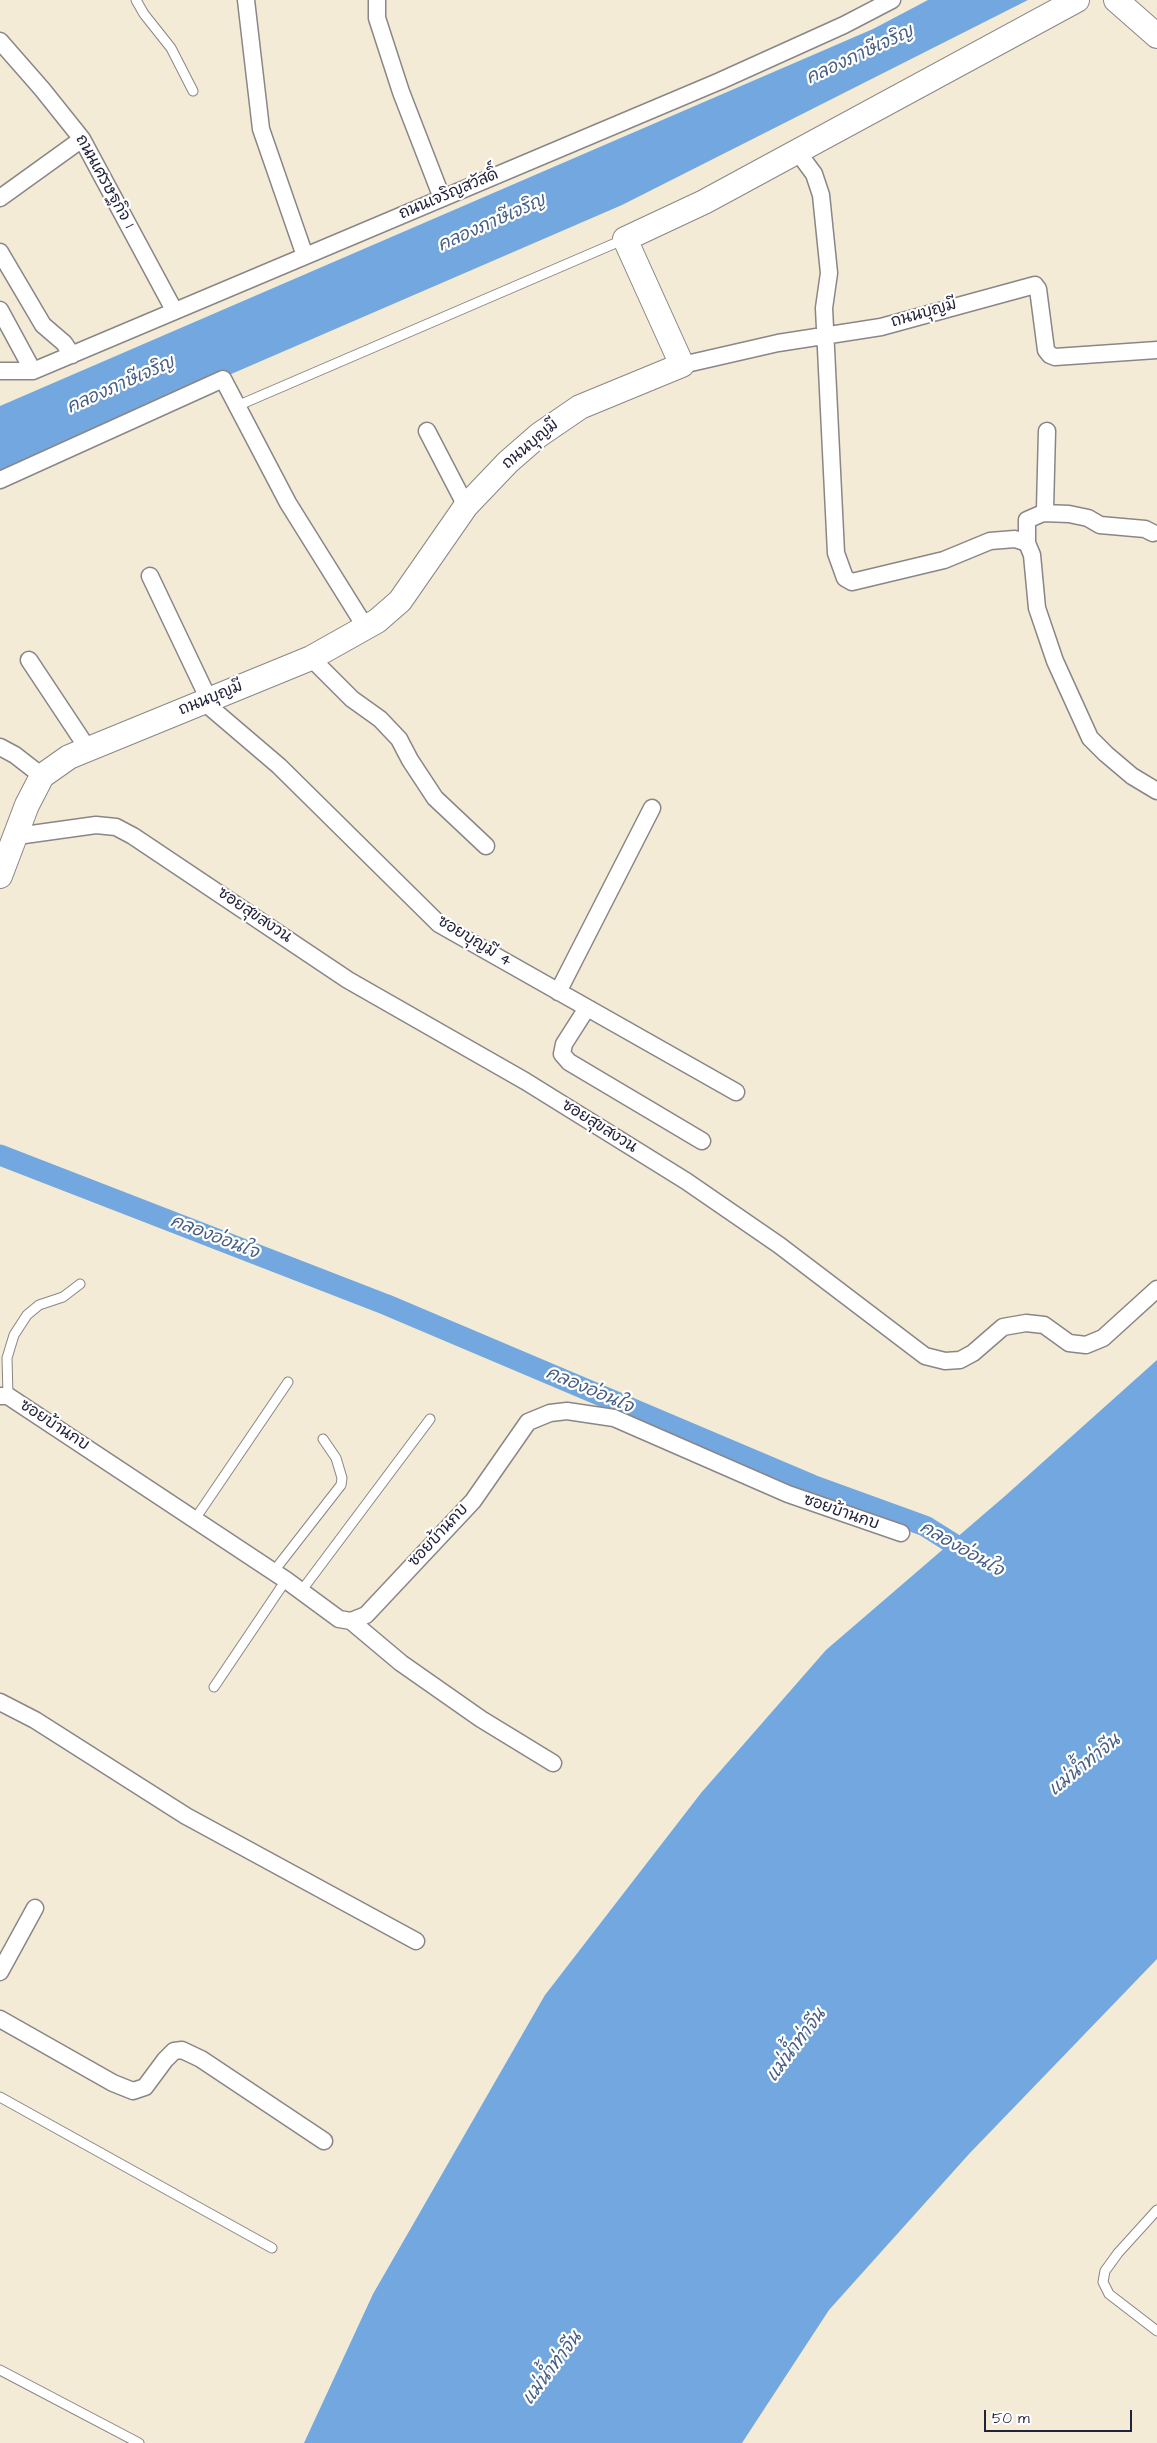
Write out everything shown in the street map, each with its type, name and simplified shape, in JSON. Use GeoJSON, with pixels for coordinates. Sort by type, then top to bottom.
{"type":"FeatureCollection","features":[{"type":"Feature","properties":{"kind":"street"},"geometry":{"type":"LineString","coordinates":[[246,0],[261,129],[305,256]]}},
{"type":"Feature","properties":{"kind":"street"},"geometry":{"type":"LineString","coordinates":[[377,0],[377,18],[398,83],[442,198]]}},
{"type":"Feature","properties":{"kind":"street","name":"ถนนเจริญสวัสดิ์"},"geometry":{"type":"LineString","coordinates":[[0,371],[33,371],[720,81],[844,25],[892,0]]}},
{"type":"Feature","properties":{"kind":"street"},"geometry":{"type":"LineString","coordinates":[[682,365],[626,239],[704,202],[1077,0]]}},
{"type":"Feature","properties":{"kind":"street"},"geometry":{"type":"LineString","coordinates":[[1116,0],[1157,36]]}},
{"type":"Feature","properties":{"kind":"street","name":"ถนนเศรษฐกิจ 1"},"geometry":{"type":"LineString","coordinates":[[0,41],[82,139],[174,310]]}},
{"type":"Feature","properties":{"kind":"street"},"geometry":{"type":"LineString","coordinates":[[0,198],[82,139]]}},
{"type":"Feature","properties":{"kind":"street"},"geometry":{"type":"LineString","coordinates":[[796,151],[814,174],[821,195],[829,273],[824,308],[836,553],[844,578],[852,582],[944,560],[990,542],[1015,539],[1027,543]]}},
{"type":"Feature","properties":{"kind":"street"},"geometry":{"type":"LineString","coordinates":[[0,252],[43,325],[64,343],[72,354]]}},
{"type":"Feature","properties":{"kind":"street","name":"ถนนบุญมี"},"geometry":{"type":"LineString","coordinates":[[0,876],[17,836],[27,805],[42,776],[69,757],[88,748],[310,658],[366,628],[400,600],[466,506],[514,457],[539,435],[580,407],[682,365],[778,343],[881,327],[1035,286],[1038,289],[1046,350],[1050,355],[1055,357],[1157,350]]}},
{"type":"Feature","properties":{"kind":"street"},"geometry":{"type":"LineString","coordinates":[[0,310],[33,371]]}},
{"type":"Feature","properties":{"kind":"street"},"geometry":{"type":"LineString","coordinates":[[0,480],[223,379],[288,503],[366,628]]}},
{"type":"Feature","properties":{"kind":"street"},"geometry":{"type":"LineString","coordinates":[[427,431],[466,506]]}},
{"type":"Feature","properties":{"kind":"street"},"geometry":{"type":"LineString","coordinates":[[1043,513],[1046,500],[1047,431]]}},
{"type":"Feature","properties":{"kind":"street"},"geometry":{"type":"LineString","coordinates":[[1153,533],[1145,529],[1100,525],[1088,518],[1069,514],[1043,513],[1027,520],[1027,543],[1032,555],[1037,608],[1055,661],[1090,738],[1132,776],[1157,791]]}},
{"type":"Feature","properties":{"kind":"street"},"geometry":{"type":"LineString","coordinates":[[150,576],[206,701]]}},
{"type":"Feature","properties":{"kind":"street"},"geometry":{"type":"LineString","coordinates":[[310,658],[352,699],[380,719],[399,739],[410,760],[435,798],[486,846]]}},
{"type":"Feature","properties":{"kind":"street"},"geometry":{"type":"LineString","coordinates":[[29,660],[88,748]]}},
{"type":"Feature","properties":{"kind":"street","name":"ซอยบุญมี 4"},"geometry":{"type":"LineString","coordinates":[[206,701],[278,766],[439,924],[736,1092]]}},
{"type":"Feature","properties":{"kind":"street"},"geometry":{"type":"LineString","coordinates":[[0,747],[15,755],[42,776]]}},
{"type":"Feature","properties":{"kind":"street"},"geometry":{"type":"LineString","coordinates":[[558,992],[652,808]]}},
{"type":"Feature","properties":{"kind":"street","name":"ซอยสุขสงวน"},"geometry":{"type":"LineString","coordinates":[[17,836],[96,825],[116,827],[133,836],[348,980],[525,1080],[686,1181],[779,1245],[925,1356],[945,1361],[960,1360],[973,1353],[1004,1327],[1026,1323],[1044,1325],[1069,1344],[1086,1345],[1103,1338],[1157,1289]]}},
{"type":"Feature","properties":{"kind":"street"},"geometry":{"type":"LineString","coordinates":[[587,1008],[564,1044],[562,1054],[565,1058],[702,1141]]}},
{"type":"Feature","properties":{"kind":"street","name":"ซอยบ้านกบ"},"geometry":{"type":"LineString","coordinates":[[4,1396],[302,1590],[339,1619],[351,1621],[366,1615],[472,1501],[528,1422],[550,1412],[567,1411],[614,1418],[788,1494],[901,1533]]}},
{"type":"Feature","properties":{"kind":"street"},"geometry":{"type":"LineString","coordinates":[[351,1621],[401,1663],[481,1719],[553,1764]]}},
{"type":"Feature","properties":{"kind":"street"},"geometry":{"type":"LineString","coordinates":[[0,1702],[35,1720],[186,1816],[416,1941]]}},
{"type":"Feature","properties":{"kind":"street"},"geometry":{"type":"LineString","coordinates":[[0,1972],[35,1908]]}},
{"type":"Feature","properties":{"kind":"street"},"geometry":{"type":"LineString","coordinates":[[0,2020],[113,2083],[133,2091],[145,2087],[174,2051],[182,2050],[201,2059],[324,2141]]}},
{"type":"Feature","properties":{"kind":"lane"},"geometry":{"type":"LineString","coordinates":[[136,0],[144,14],[171,48],[193,91]]}},
{"type":"Feature","properties":{"kind":"lane"},"geometry":{"type":"LineString","coordinates":[[237,406],[626,239]]}},
{"type":"Feature","properties":{"kind":"lane"},"geometry":{"type":"LineString","coordinates":[[4,1396],[7,1358],[14,1335],[27,1315],[39,1305],[63,1297],[80,1284]]}},
{"type":"Feature","properties":{"kind":"lane"},"geometry":{"type":"LineString","coordinates":[[195,1519],[288,1382]]}},
{"type":"Feature","properties":{"kind":"lane"},"geometry":{"type":"LineString","coordinates":[[302,1590],[430,1419]]}},
{"type":"Feature","properties":{"kind":"lane"},"geometry":{"type":"LineString","coordinates":[[214,1687],[280,1576],[341,1485],[342,1478],[336,1458],[323,1439]]}},
{"type":"Feature","properties":{"kind":"lane"},"geometry":{"type":"LineString","coordinates":[[0,2097],[272,2248]]}},
{"type":"Feature","properties":{"kind":"lane"},"geometry":{"type":"LineString","coordinates":[[1157,2210],[1118,2253],[1105,2271],[1103,2282],[1109,2294],[1157,2331]]}},
{"type":"Feature","properties":{"kind":"lane"},"geometry":{"type":"LineString","coordinates":[[0,2370],[139,2443]]}},
{"type":"Feature","properties":{"kind":"water","name":"คลองภาษีเจริญ"},"geometry":{"type":"Polygon","coordinates":[[[928,0],[1028,0],[622,205],[0,474],[0,406],[873,29],[928,0]]]}},
{"type":"Feature","properties":{"kind":"water","name":"แม่น้ำท่าจีน"},"geometry":{"type":"Polygon","coordinates":[[[1157,1360],[1157,1959],[969,2154],[829,2310],[742,2443],[304,2443],[373,2294],[545,1995],[701,1793],[826,1650],[1005,1496],[1157,1360]]]}},
{"type":"Feature","properties":{"kind":"waterway","name":"คลองอ่อนใจ"},"geometry":{"type":"LineString","coordinates":[[0,1155],[387,1305],[812,1485],[925,1526],[976,1558]]}}]}
